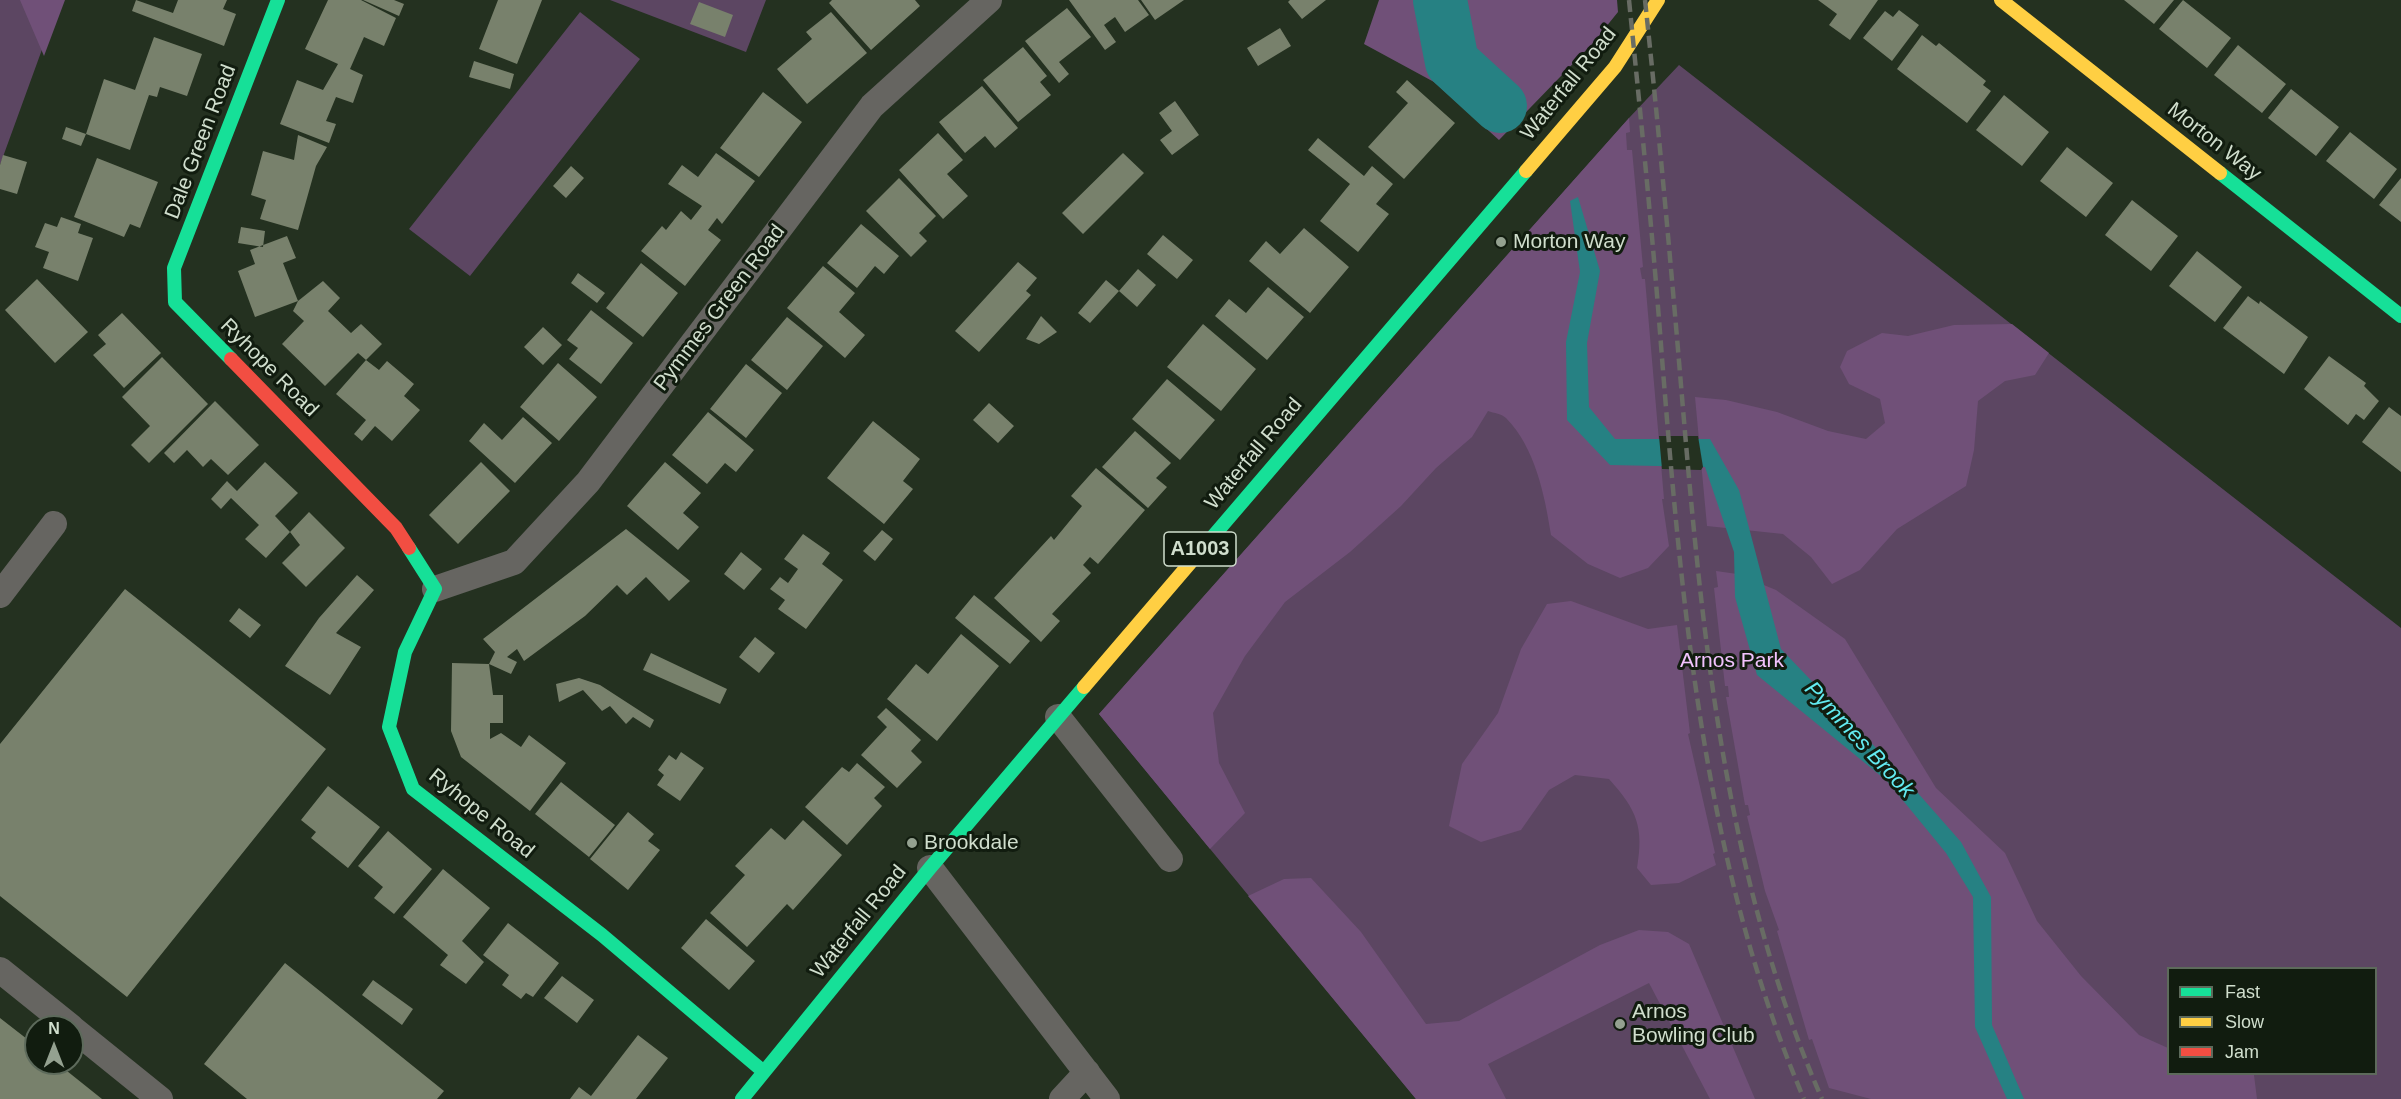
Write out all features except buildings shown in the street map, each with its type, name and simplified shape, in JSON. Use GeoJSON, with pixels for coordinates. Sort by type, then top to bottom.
{"type":"FeatureCollection","features":[{"type":"Feature","properties":{"kind":"street","name":"Dale Green Road"},"geometry":{"type":"LineString","coordinates":[[175,302],[174,268],[278,0]]}},
{"type":"Feature","properties":{"kind":"street","name":"Pymmes Green Road"},"geometry":{"type":"LineString","coordinates":[[435,589],[514,562],[588,482],[872,106],[988,0]]}},
{"type":"Feature","properties":{"kind":"street","name":"Waterfall Road"},"geometry":{"type":"LineString","coordinates":[[742,1099],[930,868],[1607,76],[1658,0]]}},
{"type":"Feature","properties":{"kind":"street","name":"Morton Way"},"geometry":{"type":"LineString","coordinates":[[2001,0],[2401,316]]}},
{"type":"Feature","properties":{"kind":"street","name":"Ryhope Road"},"geometry":{"type":"LineString","coordinates":[[175,302],[396,528],[435,589],[405,652],[389,727],[412,789],[602,935],[764,1072]]}},
{"type":"Feature","properties":{"kind":"street"},"geometry":{"type":"LineString","coordinates":[[0,595],[54,524]]}},
{"type":"Feature","properties":{"kind":"street"},"geometry":{"type":"LineString","coordinates":[[1058,717],[1170,859]]}},
{"type":"Feature","properties":{"kind":"street"},"geometry":{"type":"LineString","coordinates":[[930,868],[1107,1099]]}},
{"type":"Feature","properties":{"kind":"street"},"geometry":{"type":"LineString","coordinates":[[0,970],[55,1015]]}},
{"type":"Feature","properties":{"kind":"street"},"geometry":{"type":"LineString","coordinates":[[84,1038],[160,1099]]}},
{"type":"Feature","properties":{"kind":"street"},"geometry":{"type":"LineString","coordinates":[[1062,1099],[1087,1072]]}},
{"type":"Feature","properties":{"kind":"green space"},"geometry":{"type":"Polygon","coordinates":[[[0,0],[60,0],[0,165],[0,0]]]}},
{"type":"Feature","properties":{"kind":"green space"},"geometry":{"type":"Polygon","coordinates":[[[20,0],[65,0],[44,56],[20,0]]]}},
{"type":"Feature","properties":{"kind":"green space"},"geometry":{"type":"Polygon","coordinates":[[[610,0],[766,0],[746,52],[610,0]]]}},
{"type":"Feature","properties":{"kind":"green space"},"geometry":{"type":"Polygon","coordinates":[[[1379,0],[1617,0],[1618,12],[1593,43],[1499,140],[1434,82],[1364,44],[1379,0]]]}},
{"type":"Feature","properties":{"kind":"green space"},"geometry":{"type":"Polygon","coordinates":[[[580,12],[640,59],[470,276],[409,229],[580,12]]]}},
{"type":"Feature","properties":{"kind":"green space","name":"Arnos Park"},"geometry":{"type":"Polygon","coordinates":[[[1679,65],[2401,628],[2401,1099],[1416,1099],[1099,714],[1629,118],[1679,65]]]}},
{"type":"Feature","properties":{"kind":"green space"},"geometry":{"type":"Polygon","coordinates":[[[1629,118],[1630,132],[1626,133],[1627,150],[1632,150],[1643,267],[1640,268],[1642,279],[1645,279],[1664,499],[1662,499],[1669,546],[1648,568],[1620,578],[1588,564],[1551,535],[1542,488],[1524,443],[1506,418],[1488,411],[1472,437],[1436,468],[1401,506],[1350,552],[1285,602],[1245,656],[1213,713],[1219,763],[1245,813],[1210,849],[1099,714],[1629,118]]]}},
{"type":"Feature","properties":{"kind":"green space"},"geometry":{"type":"Polygon","coordinates":[[[2012,324],[2049,353],[2035,375],[2005,381],[1978,401],[1974,450],[1966,486],[1897,529],[1860,570],[1832,584],[1811,557],[1783,534],[1707,526],[1695,397],[1726,400],[1777,412],[1828,431],[1866,439],[1885,423],[1880,399],[1849,384],[1840,367],[1847,351],[1882,333],[1908,336],[1954,325],[2012,324]]]}},
{"type":"Feature","properties":{"kind":"green space"},"geometry":{"type":"Polygon","coordinates":[[[1716,571],[1737,574],[1776,590],[1845,639],[1936,788],[2005,853],[2037,921],[2081,976],[2139,1035],[2167,1048],[2167,1075],[2254,1075],[2257,1099],[1871,1099],[1829,1088],[1812,1039],[1809,1040],[1777,931],[1779,930],[1765,891],[1747,816],[1750,815],[1748,805],[1745,805],[1726,697],[1729,697],[1728,686],[1725,686],[1714,588],[1718,587],[1716,571]]]}},
{"type":"Feature","properties":{"kind":"green space"},"geometry":{"type":"Polygon","coordinates":[[[1571,601],[1648,629],[1677,625],[1690,733],[1688,734],[1716,865],[1679,883],[1651,885],[1637,868],[1640,841],[1636,820],[1626,800],[1609,779],[1575,775],[1549,790],[1521,830],[1481,842],[1449,826],[1462,764],[1498,713],[1521,649],[1547,604],[1571,601]]]}},
{"type":"Feature","properties":{"kind":"green space"},"geometry":{"type":"Polygon","coordinates":[[[1311,878],[1361,932],[1426,1024],[1459,1021],[1600,945],[1639,930],[1668,932],[1689,944],[1755,1099],[1710,1099],[1649,983],[1488,1064],[1506,1099],[1416,1099],[1248,896],[1284,879],[1311,878]]]}},
{"type":"Feature","properties":{"kind":"water"},"geometry":{"type":"Polygon","coordinates":[[[1578,197],[1600,271],[1587,343],[1589,407],[1615,439],[1710,439],[1739,490],[1781,649],[1902,775],[1961,842],[1991,897],[1992,1025],[2024,1099],[2007,1099],[1975,1027],[1973,897],[1946,853],[1887,781],[1757,675],[1735,597],[1734,552],[1705,467],[1610,465],[1567,420],[1566,342],[1580,272],[1570,201],[1578,197]]]}},
{"type":"Feature","properties":{"kind":"pier"},"geometry":{"type":"Polygon","coordinates":[[[1659,436],[1698,436],[1703,467],[1701,470],[1662,469],[1659,436]]]}},
{"type":"Feature","properties":{"kind":"waterway","name":"Pymmes Brook"},"geometry":{"type":"LineString","coordinates":[[1440,0],[1452,62],[1500,106]]}},
{"type":"Feature","properties":{"kind":"railway"},"geometry":{"type":"LineString","coordinates":[[1629,0],[1679,546],[1689,641],[1703,735],[1720,828],[1742,920],[1770,1011],[1804,1099]]}},
{"type":"Feature","properties":{"kind":"railway"},"geometry":{"type":"LineString","coordinates":[[1645,0],[1699,576],[1723,754],[1740,843],[1762,930],[1789,1015],[1822,1099]]}},
{"type":"Feature","properties":{"kind":"traffic: fast"},"geometry":{"type":"LineString","coordinates":[[231,359],[175,302],[174,268],[278,0]]}},
{"type":"Feature","properties":{"kind":"traffic: fast"},"geometry":{"type":"LineString","coordinates":[[1203,548],[1526,171]]}},
{"type":"Feature","properties":{"kind":"traffic: fast"},"geometry":{"type":"LineString","coordinates":[[2220,173],[2401,316]]}},
{"type":"Feature","properties":{"kind":"traffic: fast"},"geometry":{"type":"LineString","coordinates":[[409,548],[435,589],[405,652],[389,727],[413,789],[602,935],[764,1072]]}},
{"type":"Feature","properties":{"kind":"traffic: fast"},"geometry":{"type":"LineString","coordinates":[[742,1099],[930,868],[1084,687]]}},
{"type":"Feature","properties":{"kind":"traffic: slow"},"geometry":{"type":"LineString","coordinates":[[1526,171],[1615,67],[1658,0]]}},
{"type":"Feature","properties":{"kind":"traffic: slow"},"geometry":{"type":"LineString","coordinates":[[2001,0],[2220,173]]}},
{"type":"Feature","properties":{"kind":"traffic: slow"},"geometry":{"type":"LineString","coordinates":[[1084,687],[1203,548]]}},
{"type":"Feature","properties":{"kind":"traffic: jam"},"geometry":{"type":"LineString","coordinates":[[231,359],[396,528],[409,548]]}},
{"type":"Feature","properties":{"kind":"place","name":"Morton Way"},"geometry":{"type":"Point","coordinates":[1501,242]}},
{"type":"Feature","properties":{"kind":"place","name":"Brookdale"},"geometry":{"type":"Point","coordinates":[912,843]}},
{"type":"Feature","properties":{"kind":"place","name":"Arnos Bowling Club"},"geometry":{"type":"Point","coordinates":[1620,1024]}}]}
